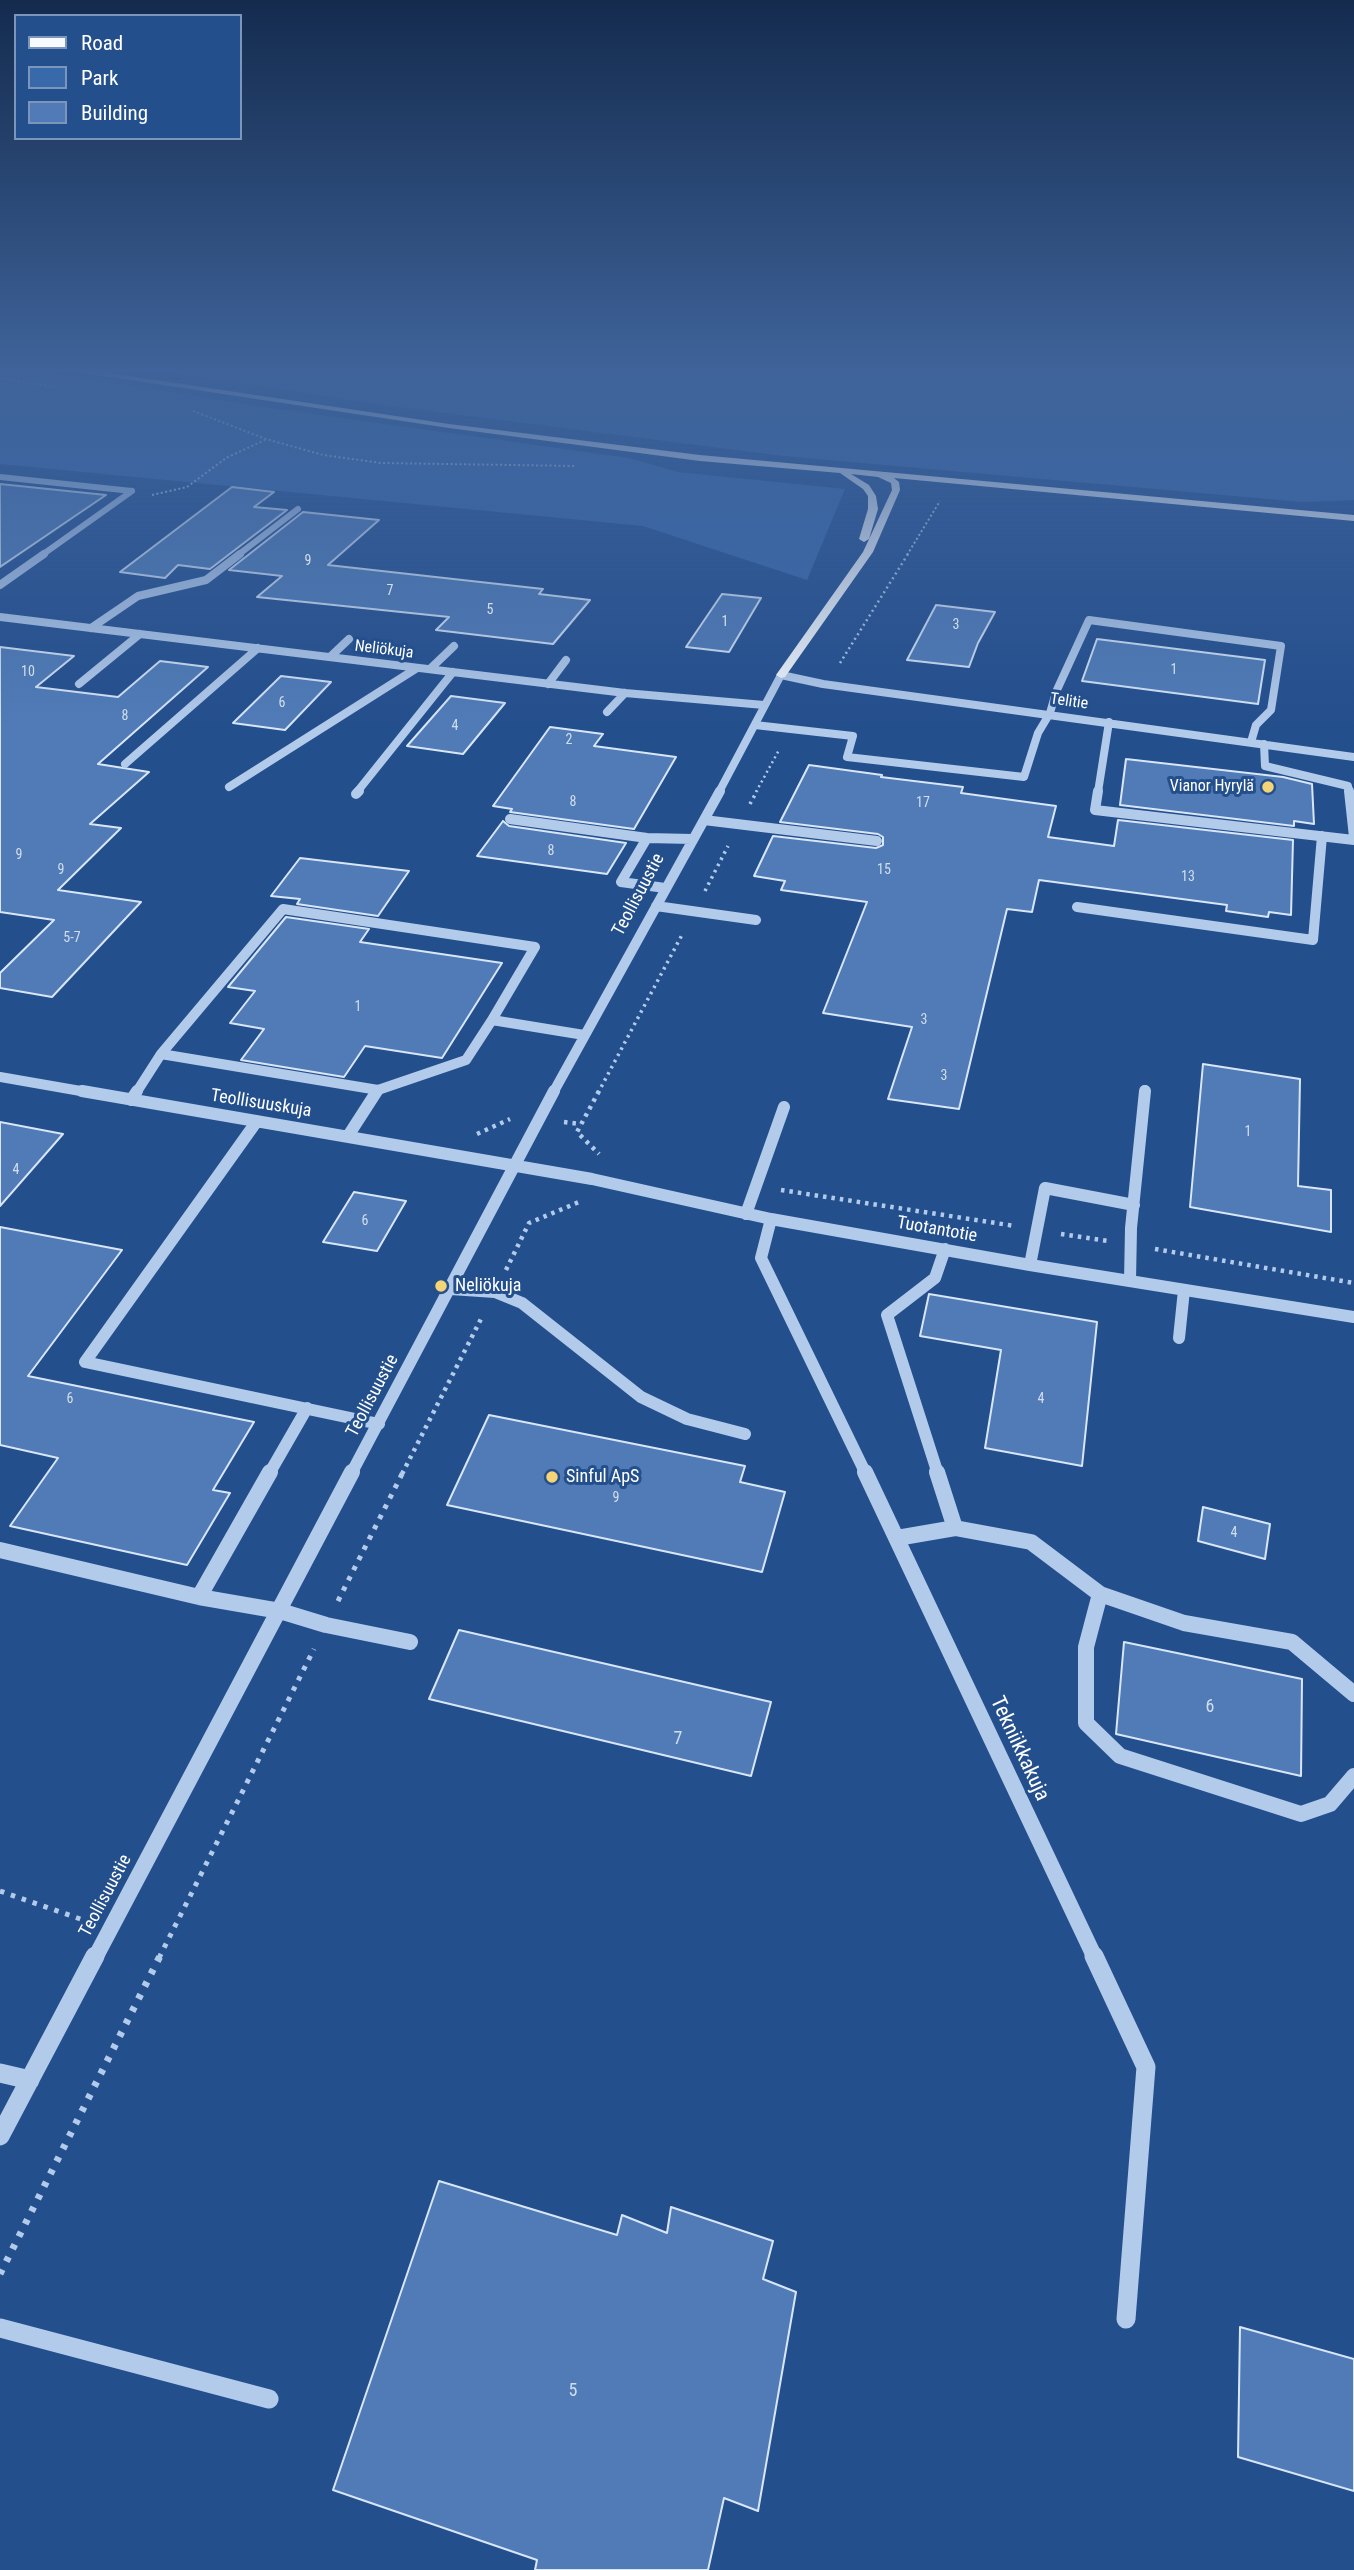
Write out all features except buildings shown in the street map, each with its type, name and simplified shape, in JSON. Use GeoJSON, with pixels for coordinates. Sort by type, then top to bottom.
{"type":"FeatureCollection","features":[{"type":"Feature","properties":{"kind":"main road"},"geometry":{"type":"LineString","coordinates":[[856,569],[857,557],[870,527],[874,506],[866,488]]}},
{"type":"Feature","properties":{"kind":"main road"},"geometry":{"type":"LineString","coordinates":[[780,675],[868,552],[895,496],[895,488]]}},
{"type":"Feature","properties":{"kind":"main road"},"geometry":{"type":"LineString","coordinates":[[1021,488],[1354,518]]}},
{"type":"Feature","properties":{"kind":"main road"},"geometry":{"type":"LineString","coordinates":[[856,569],[875,552],[899,511]]}},
{"type":"Feature","properties":{"kind":"street"},"geometry":{"type":"LineString","coordinates":[[0,585],[132,491],[103,488]]}},
{"type":"Feature","properties":{"kind":"street"},"geometry":{"type":"LineString","coordinates":[[91,628],[138,596],[206,580],[298,509]]}},
{"type":"Feature","properties":{"kind":"street","name":"Neliökuja"},"geometry":{"type":"LineString","coordinates":[[0,617],[625,693],[764,705]]}},
{"type":"Feature","properties":{"kind":"street"},"geometry":{"type":"LineString","coordinates":[[755,725],[853,736],[847,757],[1024,777],[1038,733],[1050,713],[1056,692],[1089,621],[1281,646],[1271,710],[1256,725],[1251,742]]}},
{"type":"Feature","properties":{"kind":"street"},"geometry":{"type":"LineString","coordinates":[[79,684],[140,634]]}},
{"type":"Feature","properties":{"kind":"street"},"geometry":{"type":"LineString","coordinates":[[330,657],[349,639]]}},
{"type":"Feature","properties":{"kind":"street"},"geometry":{"type":"LineString","coordinates":[[430,669],[454,646]]}},
{"type":"Feature","properties":{"kind":"street"},"geometry":{"type":"LineString","coordinates":[[125,764],[258,648]]}},
{"type":"Feature","properties":{"kind":"street"},"geometry":{"type":"LineString","coordinates":[[548,684],[566,660]]}},
{"type":"Feature","properties":{"kind":"street"},"geometry":{"type":"LineString","coordinates":[[229,787],[417,668]]}},
{"type":"Feature","properties":{"kind":"street"},"geometry":{"type":"LineString","coordinates":[[356,794],[453,672]]}},
{"type":"Feature","properties":{"kind":"street","name":"Telitie"},"geometry":{"type":"LineString","coordinates":[[780,675],[823,684],[1050,713],[1354,757]]}},
{"type":"Feature","properties":{"kind":"street","name":"Teollisuustie"},"geometry":{"type":"LineString","coordinates":[[0,2136],[584,1035],[704,820],[780,675]]}},
{"type":"Feature","properties":{"kind":"street"},"geometry":{"type":"LineString","coordinates":[[607,712],[625,693]]}},
{"type":"Feature","properties":{"kind":"street"},"geometry":{"type":"LineString","coordinates":[[1109,722],[1095,810],[1354,839],[1348,786],[1265,766],[1264,744]]}},
{"type":"Feature","properties":{"kind":"street"},"geometry":{"type":"LineString","coordinates":[[510,819],[647,838],[692,839]]}},
{"type":"Feature","properties":{"kind":"street"},"geometry":{"type":"LineString","coordinates":[[704,820],[877,841]]}},
{"type":"Feature","properties":{"kind":"street"},"geometry":{"type":"LineString","coordinates":[[1077,907],[1313,940],[1322,836]]}},
{"type":"Feature","properties":{"kind":"street"},"geometry":{"type":"LineString","coordinates":[[647,838],[621,883],[664,888]]}},
{"type":"Feature","properties":{"kind":"street"},"geometry":{"type":"LineString","coordinates":[[656,906],[757,920]]}},
{"type":"Feature","properties":{"kind":"street"},"geometry":{"type":"LineString","coordinates":[[131,1100],[160,1054],[283,909],[535,947],[466,1060],[378,1090],[160,1054]]}},
{"type":"Feature","properties":{"kind":"street"},"geometry":{"type":"LineString","coordinates":[[492,1020],[584,1035]]}},
{"type":"Feature","properties":{"kind":"street","name":"Teollisuuskuja"},"geometry":{"type":"LineString","coordinates":[[0,1077],[516,1167]]}},
{"type":"Feature","properties":{"kind":"street"},"geometry":{"type":"LineString","coordinates":[[348,1136],[378,1090]]}},
{"type":"Feature","properties":{"kind":"street"},"geometry":{"type":"LineString","coordinates":[[1130,1281],[1145,1090]]}},
{"type":"Feature","properties":{"kind":"street"},"geometry":{"type":"LineString","coordinates":[[746,1214],[784,1107]]}},
{"type":"Feature","properties":{"kind":"street"},"geometry":{"type":"LineString","coordinates":[[257,1121],[85,1362],[379,1424]]}},
{"type":"Feature","properties":{"kind":"street","name":"Tuotantotie"},"geometry":{"type":"LineString","coordinates":[[516,1167],[592,1179],[771,1219],[1030,1265],[1354,1317]]}},
{"type":"Feature","properties":{"kind":"street"},"geometry":{"type":"LineString","coordinates":[[1030,1265],[1045,1188],[1134,1205]]}},
{"type":"Feature","properties":{"kind":"street","name":"Tekniikkakuja"},"geometry":{"type":"LineString","coordinates":[[771,1219],[761,1258],[897,1538],[1146,2067],[1126,2319]]}},
{"type":"Feature","properties":{"kind":"street"},"geometry":{"type":"LineString","coordinates":[[945,1249],[935,1278],[887,1315],[955,1528]]}},
{"type":"Feature","properties":{"kind":"street"},"geometry":{"type":"LineString","coordinates":[[451,1289],[495,1292],[522,1303],[641,1397],[687,1419],[745,1434]]}},
{"type":"Feature","properties":{"kind":"street"},"geometry":{"type":"LineString","coordinates":[[1179,1338],[1184,1290]]}},
{"type":"Feature","properties":{"kind":"street"},"geometry":{"type":"LineString","coordinates":[[200,1597],[307,1408]]}},
{"type":"Feature","properties":{"kind":"street"},"geometry":{"type":"LineString","coordinates":[[897,1538],[955,1528],[1031,1542],[1100,1594],[1184,1623],[1292,1642],[1354,1694]]}},
{"type":"Feature","properties":{"kind":"street"},"geometry":{"type":"LineString","coordinates":[[0,1550],[410,1642]]}},
{"type":"Feature","properties":{"kind":"street"},"geometry":{"type":"LineString","coordinates":[[1100,1594],[1086,1647],[1086,1723],[1120,1756],[1301,1814],[1330,1804],[1354,1776]]}},
{"type":"Feature","properties":{"kind":"street"},"geometry":{"type":"LineString","coordinates":[[0,2073],[30,2080]]}},
{"type":"Feature","properties":{"kind":"street"},"geometry":{"type":"LineString","coordinates":[[0,2328],[270,2399]]}},
{"type":"Feature","properties":{"kind":"path"},"geometry":{"type":"LineString","coordinates":[[124,497],[156,495],[183,488]]}},
{"type":"Feature","properties":{"kind":"path"},"geometry":{"type":"LineString","coordinates":[[823,684],[835,670],[944,494]]}},
{"type":"Feature","properties":{"kind":"path"},"geometry":{"type":"LineString","coordinates":[[0,2274],[529,1223],[578,1205],[604,1160],[576,1132],[790,728]]}},
{"type":"Feature","properties":{"kind":"path"},"geometry":{"type":"LineString","coordinates":[[756,1186],[1354,1283]]}},
{"type":"Feature","properties":{"kind":"path"},"geometry":{"type":"LineString","coordinates":[[0,1891],[110,1929]]}},
{"type":"Feature","properties":{"kind":"green space"},"geometry":{"type":"Polygon","coordinates":[[[248,488],[845,489],[807,580],[643,526],[248,488]]]}},
{"type":"Feature","properties":{"kind":"green space"},"geometry":{"type":"Polygon","coordinates":[[[1143,488],[1354,488],[1354,500],[1302,502],[1143,488]]]}},
{"type":"Feature","properties":{"kind":"place","name":"Vianor Hyrylä"},"geometry":{"type":"Point","coordinates":[1268,787]}},
{"type":"Feature","properties":{"kind":"place","name":"Neliökuja"},"geometry":{"type":"Point","coordinates":[441,1286]}},
{"type":"Feature","properties":{"kind":"place","name":"Sinful ApS"},"geometry":{"type":"Point","coordinates":[552,1477]}}]}
